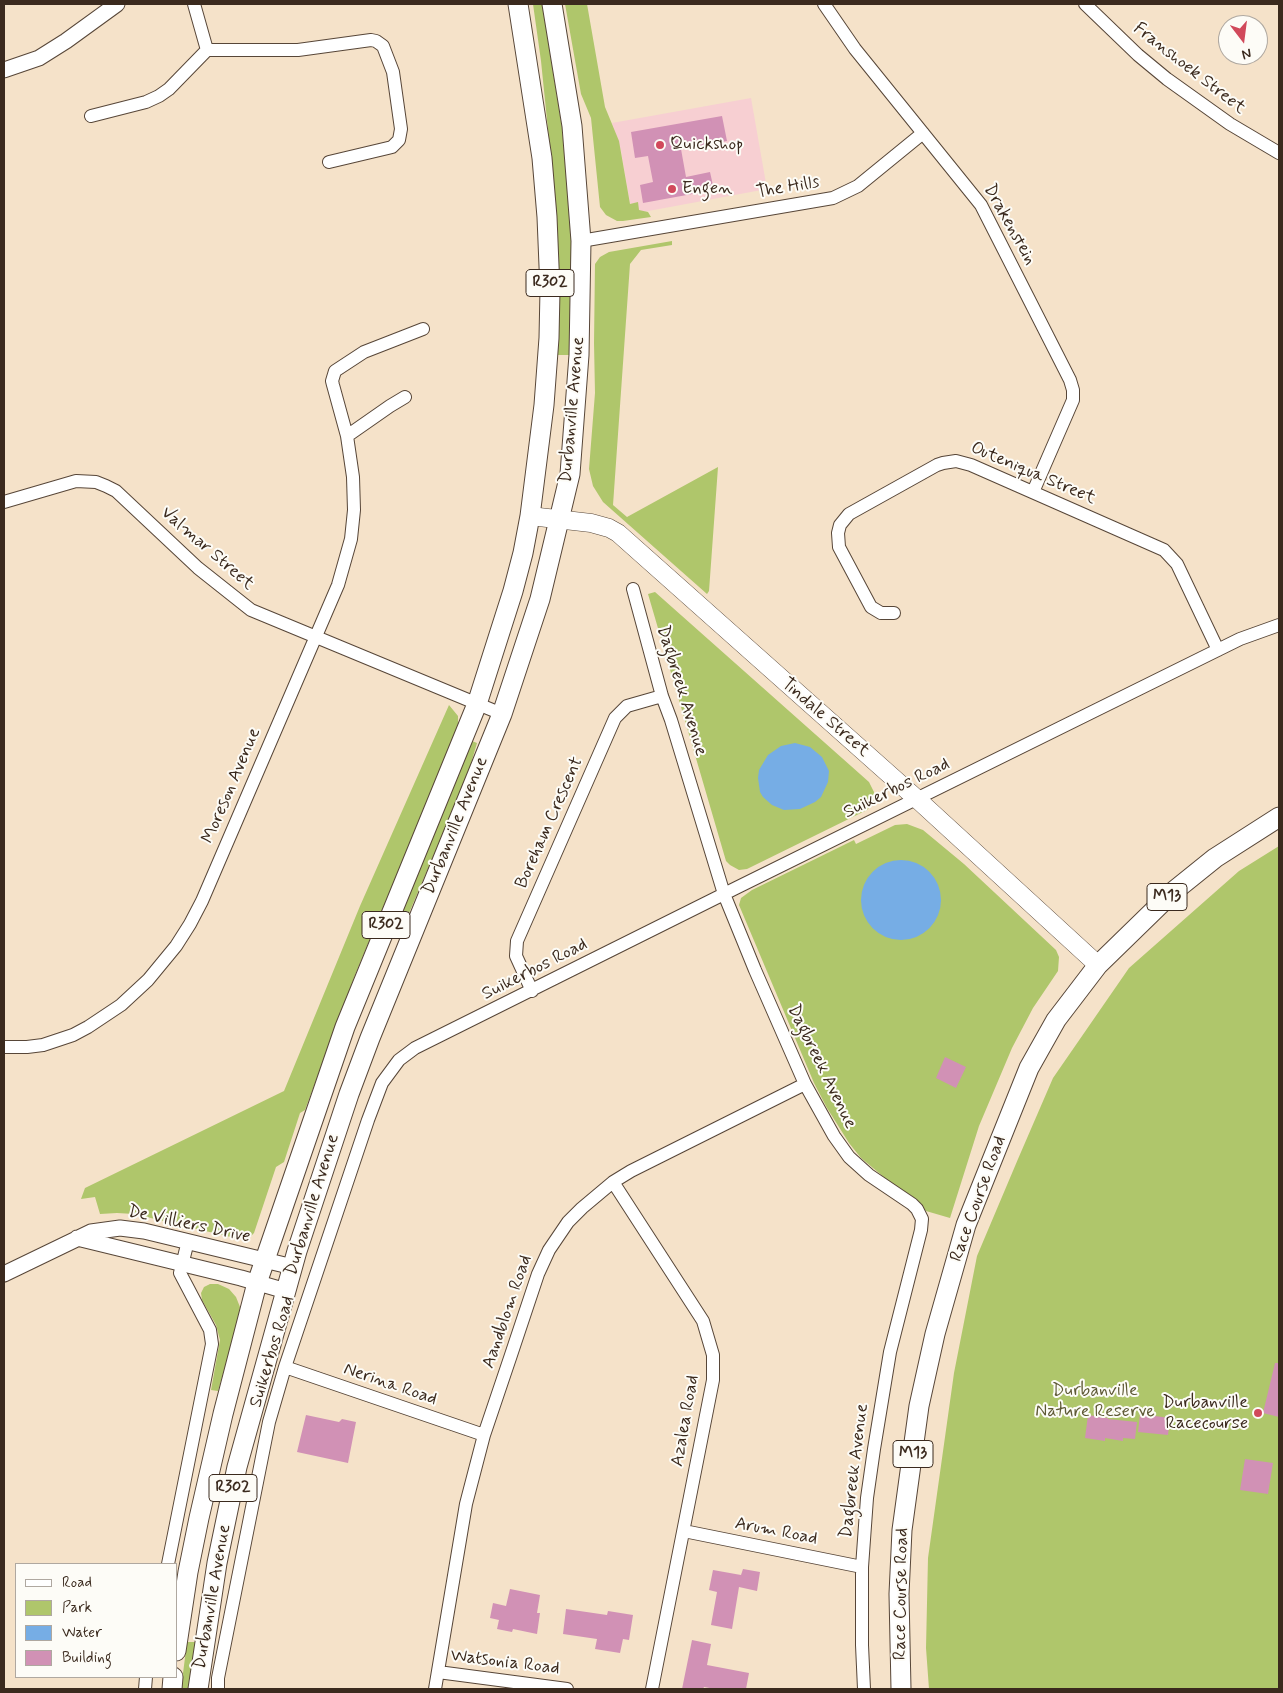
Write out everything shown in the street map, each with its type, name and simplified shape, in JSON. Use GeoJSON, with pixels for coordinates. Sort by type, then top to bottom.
{"type":"FeatureCollection","features":[{"type":"Feature","properties":{"kind":"main road","name":"Durbanville Avenue"},"geometry":{"type":"LineString","coordinates":[[178,1638],[188,1572],[199,1518],[223,1414],[265,1260],[344,1027],[477,704],[513,591],[530,516],[541,436],[547,367],[549,257],[542,158],[518,4]]}},
{"type":"Feature","properties":{"kind":"main road","name":"Durbanville Avenue"},"geometry":{"type":"LineString","coordinates":[[198,1689],[217,1563],[237,1467],[293,1267],[349,1094],[502,714],[540,599],[570,474],[581,320],[581,241],[572,126],[552,4]]}},
{"type":"Feature","properties":{"kind":"main road","name":"Tindale Street"},"geometry":{"type":"LineString","coordinates":[[530,516],[600,525],[618,533],[917,799],[1098,965]]}},
{"type":"Feature","properties":{"kind":"main road","name":"Race Course Road"},"geometry":{"type":"LineString","coordinates":[[901,1689],[899,1594],[902,1530],[920,1406],[938,1325],[966,1225],[1029,1068],[1056,1020],[1098,965],[1174,890],[1215,858],[1279,817]]}},
{"type":"Feature","properties":{"kind":"street"},"geometry":{"type":"LineString","coordinates":[[4,70],[40,58],[117,4]]}},
{"type":"Feature","properties":{"kind":"street"},"geometry":{"type":"LineString","coordinates":[[194,4],[207,50]]}},
{"type":"Feature","properties":{"kind":"street","name":"Drakenstein"},"geometry":{"type":"LineString","coordinates":[[824,4],[855,49],[981,205],[1033,305],[1073,390],[1073,400],[1033,492]]}},
{"type":"Feature","properties":{"kind":"street","name":"Franshoek Street"},"geometry":{"type":"LineString","coordinates":[[1085,4],[1108,28],[1167,79],[1230,124],[1279,153]]}},
{"type":"Feature","properties":{"kind":"street"},"geometry":{"type":"LineString","coordinates":[[91,116],[146,102],[159,96],[207,50],[298,50],[371,40],[376,41],[383,46],[393,72],[401,129],[399,140],[388,148],[329,162]]}},
{"type":"Feature","properties":{"kind":"street","name":"The Hills"},"geometry":{"type":"LineString","coordinates":[[581,241],[833,198],[858,186],[922,133]]}},
{"type":"Feature","properties":{"kind":"street","name":"Moreson Avenue"},"geometry":{"type":"LineString","coordinates":[[4,1047],[43,1045],[58,1041],[88,1027],[134,993],[176,946],[202,901],[338,585],[351,539],[354,510],[353,477],[347,436],[332,381],[335,371],[364,352],[423,329]]}},
{"type":"Feature","properties":{"kind":"street"},"geometry":{"type":"LineString","coordinates":[[347,436],[405,397]]}},
{"type":"Feature","properties":{"kind":"street","name":"Outeniqua Street"},"geometry":{"type":"LineString","coordinates":[[894,613],[881,613],[871,607],[839,547],[838,533],[840,525],[849,514],[937,465],[950,461],[964,462],[1159,547],[1170,554],[1177,564],[1218,650]]}},
{"type":"Feature","properties":{"kind":"street","name":"Valmar Street"},"geometry":{"type":"LineString","coordinates":[[4,502],[76,481],[96,482],[106,486],[116,491],[198,568],[251,610],[502,714]]}},
{"type":"Feature","properties":{"kind":"street","name":"Dagbreek Avenue"},"geometry":{"type":"LineString","coordinates":[[633,589],[662,696],[724,894],[805,1084],[834,1136],[849,1157],[869,1175],[912,1204],[922,1219],[921,1230],[890,1352],[867,1498],[862,1567],[864,1689]]}},
{"type":"Feature","properties":{"kind":"street","name":"Suikerbos Road"},"geometry":{"type":"LineString","coordinates":[[218,1689],[218,1678],[267,1432],[285,1367],[368,1120],[387,1075],[399,1060],[415,1048],[724,894],[1218,650],[1279,625]]}},
{"type":"Feature","properties":{"kind":"street","name":"Boreham Crescent"},"geometry":{"type":"LineString","coordinates":[[532,991],[517,961],[515,951],[517,941],[540,887],[615,718],[627,706],[662,696]]}},
{"type":"Feature","properties":{"kind":"street","name":"Aandblom Road"},"geometry":{"type":"LineString","coordinates":[[435,1689],[466,1504],[484,1435],[538,1274],[549,1250],[568,1222],[613,1182],[631,1171],[805,1084]]}},
{"type":"Feature","properties":{"kind":"street","name":"Azalea Road"},"geometry":{"type":"LineString","coordinates":[[613,1182],[703,1321],[713,1361],[713,1380],[652,1689]]}},
{"type":"Feature","properties":{"kind":"street","name":"De Villiers Drive"},"geometry":{"type":"LineString","coordinates":[[4,1274],[91,1232],[104,1229],[126,1228],[293,1267]]}},
{"type":"Feature","properties":{"kind":"street","name":"De Villiers Drive"},"geometry":{"type":"LineString","coordinates":[[77,1238],[286,1291]]}},
{"type":"Feature","properties":{"kind":"street"},"geometry":{"type":"LineString","coordinates":[[168,1563],[212,1344],[210,1330],[180,1273],[188,1241]]}},
{"type":"Feature","properties":{"kind":"street","name":"Nerina Road"},"geometry":{"type":"LineString","coordinates":[[285,1367],[484,1435]]}},
{"type":"Feature","properties":{"kind":"street","name":"Arum Road"},"geometry":{"type":"LineString","coordinates":[[684,1531],[862,1567]]}},
{"type":"Feature","properties":{"kind":"street","name":"Watsonia Road"},"geometry":{"type":"LineString","coordinates":[[438,1672],[567,1689]]}},
{"type":"Feature","properties":{"kind":"shaded area"},"geometry":{"type":"Polygon","coordinates":[[[751,98],[767,189],[643,212],[639,210],[637,203],[630,204],[621,151],[612,123],[751,98]]]}},
{"type":"Feature","properties":{"kind":"green space"},"geometry":{"type":"Polygon","coordinates":[[[533,4],[542,4],[562,128],[571,227],[570,355],[557,355],[559,300],[556,208],[541,61],[533,4]]]}},
{"type":"Feature","properties":{"kind":"green space"},"geometry":{"type":"Polygon","coordinates":[[[565,4],[587,4],[605,107],[619,141],[630,204],[638,202],[639,210],[648,212],[651,217],[617,221],[606,215],[600,207],[591,118],[581,94],[565,4]]]}},
{"type":"Feature","properties":{"kind":"green space"},"geometry":{"type":"Polygon","coordinates":[[[672,241],[672,245],[641,250],[630,264],[613,505],[627,517],[718,467],[709,591],[707,594],[603,502],[593,486],[589,469],[595,393],[595,264],[600,257],[609,252],[672,241]]]}},
{"type":"Feature","properties":{"kind":"green space"},"geometry":{"type":"Polygon","coordinates":[[[655,592],[869,782],[874,792],[873,802],[867,810],[747,869],[739,870],[726,861],[648,594],[655,592]]]}},
{"type":"Feature","properties":{"kind":"green space"},"geometry":{"type":"Polygon","coordinates":[[[449,705],[458,716],[458,727],[355,975],[305,1110],[300,1113],[284,1162],[276,1167],[254,1233],[248,1239],[239,1239],[134,1214],[100,1214],[95,1197],[81,1199],[85,1188],[284,1091],[360,906],[449,705]]]}},
{"type":"Feature","properties":{"kind":"green space"},"geometry":{"type":"Polygon","coordinates":[[[472,741],[477,743],[468,774],[401,932],[394,929],[472,741]]]}},
{"type":"Feature","properties":{"kind":"green space"},"geometry":{"type":"Polygon","coordinates":[[[907,824],[923,830],[964,864],[1056,950],[1059,957],[1058,971],[1033,1008],[1012,1048],[979,1126],[950,1218],[926,1211],[912,1196],[891,1183],[861,1158],[849,1143],[814,1083],[739,905],[741,898],[752,890],[854,840],[856,844],[895,825],[907,824]]]}},
{"type":"Feature","properties":{"kind":"green space","name":"Durbanville Nature Reserve"},"geometry":{"type":"Polygon","coordinates":[[[1279,846],[1279,1689],[929,1689],[926,1648],[928,1558],[954,1373],[977,1256],[1053,1078],[1129,968],[1239,871],[1279,846]]]}},
{"type":"Feature","properties":{"kind":"green space"},"geometry":{"type":"Polygon","coordinates":[[[210,1284],[218,1284],[229,1289],[236,1297],[240,1307],[238,1322],[218,1391],[211,1390],[220,1340],[216,1325],[202,1300],[201,1293],[204,1287],[210,1284]]]}},
{"type":"Feature","properties":{"kind":"green space"},"geometry":{"type":"Polygon","coordinates":[[[187,1642],[195,1642],[189,1689],[181,1689],[187,1642]]]}},
{"type":"Feature","properties":{"kind":"water"},"geometry":{"type":"Polygon","coordinates":[[[795,743],[810,747],[822,757],[829,771],[828,782],[821,797],[815,802],[800,809],[784,810],[772,805],[763,797],[760,792],[759,770],[768,755],[781,746],[795,743]]]}},
{"type":"Feature","properties":{"kind":"water"},"geometry":{"type":"Polygon","coordinates":[[[901,860],[916,863],[929,872],[938,885],[941,900],[938,915],[929,928],[916,937],[901,940],[886,937],[873,928],[864,915],[861,900],[864,885],[873,872],[886,863],[901,860]]]}},
{"type":"Feature","properties":{"kind":"building"},"geometry":{"type":"Polygon","coordinates":[[[722,116],[727,141],[681,149],[686,177],[710,172],[714,190],[643,203],[640,185],[653,182],[648,156],[635,158],[631,132],[722,116]]]}},
{"type":"Feature","properties":{"kind":"building"},"geometry":{"type":"Polygon","coordinates":[[[945,1057],[966,1067],[956,1088],[936,1078],[945,1057]]]}},
{"type":"Feature","properties":{"kind":"building"},"geometry":{"type":"Polygon","coordinates":[[[1275,1363],[1279,1363],[1279,1417],[1263,1413],[1275,1363]]]}},
{"type":"Feature","properties":{"kind":"building"},"geometry":{"type":"Polygon","coordinates":[[[1140,1414],[1170,1418],[1168,1435],[1138,1432],[1140,1414]]]}},
{"type":"Feature","properties":{"kind":"building"},"geometry":{"type":"Polygon","coordinates":[[[306,1415],[339,1422],[342,1419],[356,1422],[348,1463],[297,1452],[306,1415]]]}},
{"type":"Feature","properties":{"kind":"building"},"geometry":{"type":"Polygon","coordinates":[[[1088,1415],[1137,1422],[1135,1439],[1123,1438],[1123,1441],[1105,1438],[1105,1441],[1085,1438],[1088,1415]]]}},
{"type":"Feature","properties":{"kind":"building"},"geometry":{"type":"Polygon","coordinates":[[[1245,1459],[1273,1463],[1268,1494],[1240,1490],[1245,1459]]]}},
{"type":"Feature","properties":{"kind":"building"},"geometry":{"type":"Polygon","coordinates":[[[743,1569],[760,1572],[757,1591],[739,1587],[732,1629],[711,1625],[717,1592],[709,1590],[713,1570],[741,1575],[743,1569]]]}},
{"type":"Feature","properties":{"kind":"building"},"geometry":{"type":"Polygon","coordinates":[[[510,1589],[540,1595],[537,1613],[540,1613],[537,1634],[513,1629],[512,1632],[497,1629],[499,1620],[490,1618],[493,1603],[506,1606],[510,1589]]]}},
{"type":"Feature","properties":{"kind":"building"},"geometry":{"type":"Polygon","coordinates":[[[566,1609],[607,1615],[608,1611],[633,1615],[629,1640],[623,1639],[620,1653],[595,1649],[597,1639],[563,1634],[566,1609]]]}},
{"type":"Feature","properties":{"kind":"building"},"geometry":{"type":"Polygon","coordinates":[[[692,1640],[711,1644],[707,1665],[749,1673],[746,1689],[704,1687],[703,1689],[682,1689],[692,1640]]]}},
{"type":"Feature","properties":{"kind":"place","name":"Quickshop"},"geometry":{"type":"Point","coordinates":[660,145]}},
{"type":"Feature","properties":{"kind":"place","name":"Engen"},"geometry":{"type":"Point","coordinates":[672,189]}},
{"type":"Feature","properties":{"kind":"place","name":"Durbanville Racecourse"},"geometry":{"type":"Point","coordinates":[1258,1413]}}]}
